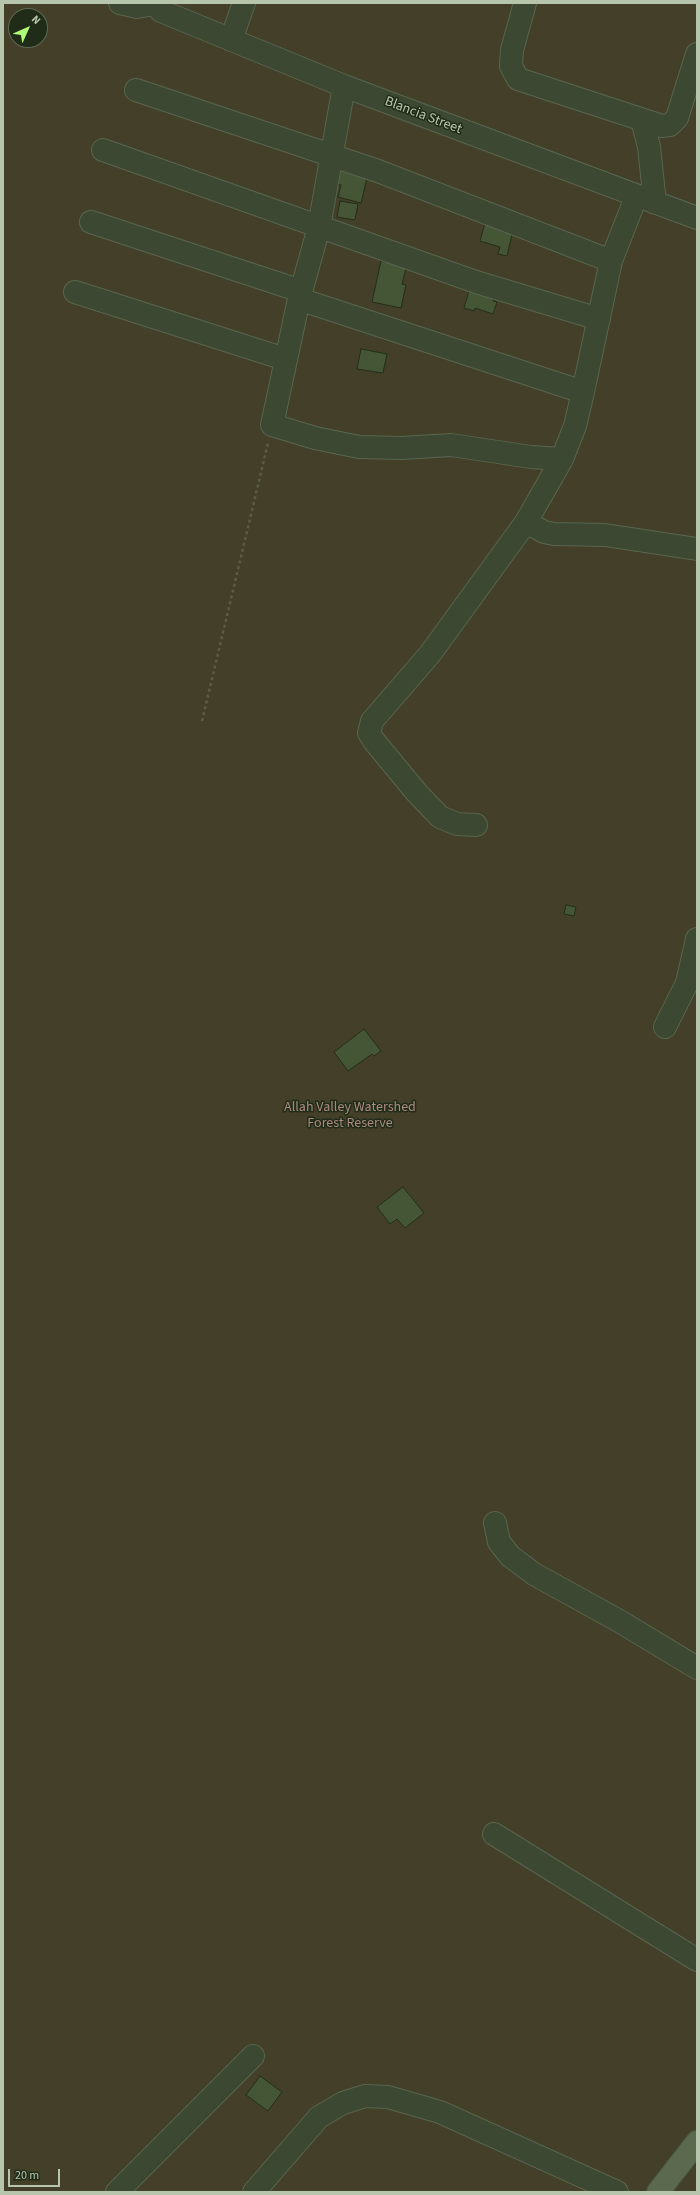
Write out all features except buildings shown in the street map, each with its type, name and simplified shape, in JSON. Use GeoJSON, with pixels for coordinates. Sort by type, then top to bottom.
{"type":"FeatureCollection","features":[{"type":"Feature","properties":{"kind":"main road"},"geometry":{"type":"LineString","coordinates":[[658,2192],[697,2142]]}},
{"type":"Feature","properties":{"kind":"street"},"geometry":{"type":"LineString","coordinates":[[120,3],[137,7],[154,3]]}},
{"type":"Feature","properties":{"kind":"street","name":"Blancia Street"},"geometry":{"type":"LineString","coordinates":[[154,3],[161,11],[344,86],[697,218]]}},
{"type":"Feature","properties":{"kind":"street"},"geometry":{"type":"LineString","coordinates":[[231,40],[244,3]]}},
{"type":"Feature","properties":{"kind":"street"},"geometry":{"type":"LineString","coordinates":[[525,3],[512,50],[511,66],[518,79],[662,126],[670,125],[677,118],[697,54]]}},
{"type":"Feature","properties":{"kind":"street"},"geometry":{"type":"LineString","coordinates":[[344,86],[319,227],[300,295],[285,358],[272,425],[315,438],[359,448],[402,448],[451,445],[531,457],[562,459]]}},
{"type":"Feature","properties":{"kind":"street"},"geometry":{"type":"LineString","coordinates":[[136,90],[331,157],[378,171],[611,261]]}},
{"type":"Feature","properties":{"kind":"street"},"geometry":{"type":"LineString","coordinates":[[476,825],[456,824],[440,817],[416,793],[374,742],[369,733],[372,721],[430,654],[526,522],[562,459],[574,426],[583,392],[611,261],[646,200],[648,147],[642,120]]}},
{"type":"Feature","properties":{"kind":"street"},"geometry":{"type":"LineString","coordinates":[[103,150],[501,290],[599,319]]}},
{"type":"Feature","properties":{"kind":"street"},"geometry":{"type":"LineString","coordinates":[[91,222],[583,392]]}},
{"type":"Feature","properties":{"kind":"street"},"geometry":{"type":"LineString","coordinates":[[75,292],[285,358]]}},
{"type":"Feature","properties":{"kind":"street"},"geometry":{"type":"LineString","coordinates":[[526,522],[537,529],[554,534],[605,535],[697,549]]}},
{"type":"Feature","properties":{"kind":"street"},"geometry":{"type":"LineString","coordinates":[[665,1027],[692,985],[697,939]]}},
{"type":"Feature","properties":{"kind":"street"},"geometry":{"type":"LineString","coordinates":[[495,1523],[499,1542],[510,1556],[534,1574],[622,1622],[697,1668]]}},
{"type":"Feature","properties":{"kind":"street"},"geometry":{"type":"LineString","coordinates":[[494,1834],[697,1960]]}},
{"type":"Feature","properties":{"kind":"street"},"geometry":{"type":"LineString","coordinates":[[117,2192],[253,2056]]}},
{"type":"Feature","properties":{"kind":"street"},"geometry":{"type":"LineString","coordinates":[[254,2192],[319,2117],[343,2103],[365,2096],[388,2097],[440,2112],[617,2192]]}},
{"type":"Feature","properties":{"kind":"path"},"geometry":{"type":"LineString","coordinates":[[202,721],[272,425]]}},
{"type":"Feature","properties":{"kind":"green space","name":"Allah Valley Watershed Forest Reserve"},"geometry":{"type":"Polygon","coordinates":[[[3,3],[697,3],[697,2192],[3,2192],[3,3]]]}}]}
